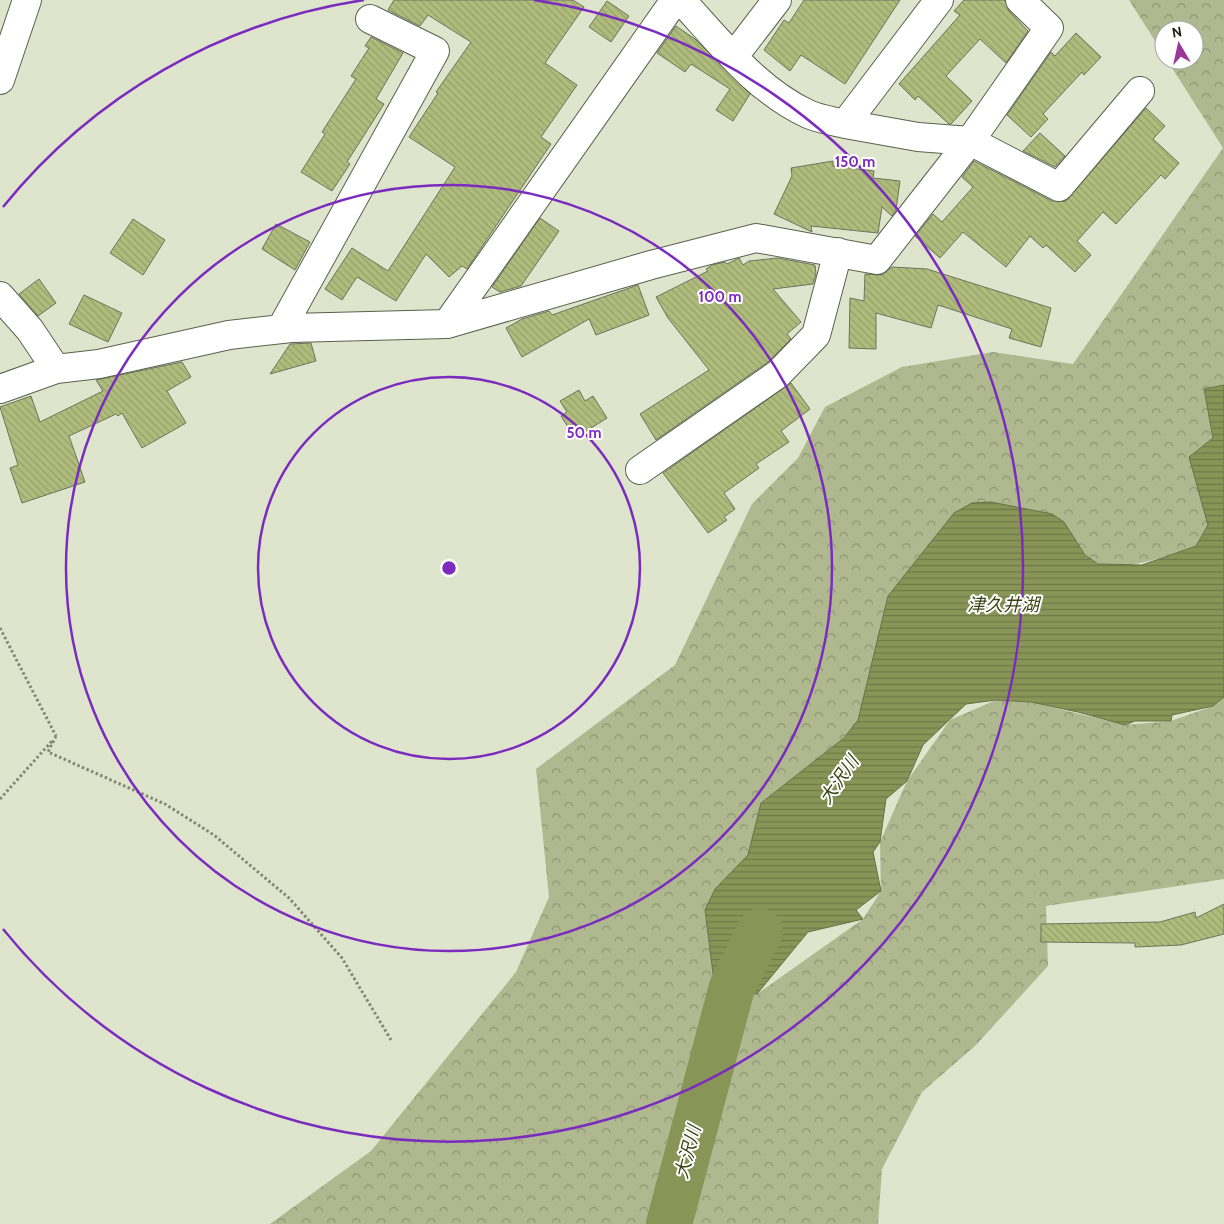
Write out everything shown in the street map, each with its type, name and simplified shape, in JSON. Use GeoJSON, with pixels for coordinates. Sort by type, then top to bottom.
{"type":"FeatureCollection","features":[{"type":"Feature","properties":{"kind":"street"},"geometry":{"type":"LineString","coordinates":[[0,80],[27,0]]}},
{"type":"Feature","properties":{"kind":"street"},"geometry":{"type":"LineString","coordinates":[[447,324],[675,0]]}},
{"type":"Feature","properties":{"kind":"street"},"geometry":{"type":"LineString","coordinates":[[681,0],[750,75],[789,105],[810,115],[845,124],[918,137],[970,141],[1059,187],[1140,91]]}},
{"type":"Feature","properties":{"kind":"street"},"geometry":{"type":"LineString","coordinates":[[734,56],[777,0]]}},
{"type":"Feature","properties":{"kind":"street"},"geometry":{"type":"LineString","coordinates":[[845,124],[939,0]]}},
{"type":"Feature","properties":{"kind":"street"},"geometry":{"type":"LineString","coordinates":[[0,389],[56,369],[100,364],[229,335],[281,330],[447,324],[651,264],[756,238],[877,260],[970,141],[1049,28],[1020,0]]}},
{"type":"Feature","properties":{"kind":"street"},"geometry":{"type":"LineString","coordinates":[[281,330],[435,51],[370,19]]}},
{"type":"Feature","properties":{"kind":"street"},"geometry":{"type":"LineString","coordinates":[[640,470],[778,374],[816,335],[838,252]]}},
{"type":"Feature","properties":{"kind":"street"},"geometry":{"type":"LineString","coordinates":[[0,296],[30,330],[56,369]]}},
{"type":"Feature","properties":{"kind":"path"},"geometry":{"type":"LineString","coordinates":[[0,628],[56,736]]}},
{"type":"Feature","properties":{"kind":"path"},"geometry":{"type":"LineString","coordinates":[[0,799],[56,736]]}},
{"type":"Feature","properties":{"kind":"path"},"geometry":{"type":"LineString","coordinates":[[56,736],[48,752],[165,804],[214,835],[289,898],[342,958],[391,1040]]}},
{"type":"Feature","properties":{"kind":"green space"},"geometry":{"type":"Polygon","coordinates":[[[1129,0],[1224,0],[1224,385],[1204,389],[1213,438],[1190,457],[1208,525],[1196,546],[1155,559],[1123,566],[1095,562],[1085,555],[1076,544],[1064,522],[888,596],[858,720],[844,738],[761,803],[748,856],[715,889],[705,910],[714,981],[757,994],[863,919],[881,891],[880,842],[907,781],[950,720],[996,700],[1031,702],[1125,725],[1171,721],[1213,706],[1224,697],[1224,879],[1046,906],[1048,966],[975,1046],[922,1092],[882,1169],[878,1224],[270,1224],[371,1151],[516,972],[549,897],[536,769],[675,665],[752,504],[798,458],[825,407],[902,367],[993,352],[1073,364],[1223,148],[1173,70],[1204,70],[1204,20],[1154,20],[1154,39],[1129,0]]]}},
{"type":"Feature","properties":{"kind":"water","name":"津久井湖"},"geometry":{"type":"Polygon","coordinates":[[[1224,385],[1224,697],[1213,706],[1172,715],[1171,721],[1135,721],[1125,725],[1031,702],[996,700],[966,704],[923,745],[907,781],[886,799],[880,842],[873,852],[881,891],[856,910],[863,919],[808,932],[757,994],[714,981],[705,910],[715,889],[748,855],[761,803],[844,738],[858,720],[888,596],[954,513],[972,503],[991,502],[1052,514],[1064,522],[1085,555],[1098,564],[1142,565],[1196,546],[1208,525],[1189,457],[1213,438],[1204,389],[1224,385]]]}},
{"type":"Feature","properties":{"kind":"building"},"geometry":{"type":"Polygon","coordinates":[[[394,0],[573,0],[584,7],[545,63],[577,85],[541,137],[551,144],[467,269],[462,266],[449,277],[426,254],[396,301],[357,277],[342,300],[325,289],[352,248],[388,271],[455,167],[409,137],[438,93],[436,92],[471,42],[428,15],[420,26],[388,10],[394,0]]]}},
{"type":"Feature","properties":{"kind":"building"},"geometry":{"type":"Polygon","coordinates":[[[804,0],[900,0],[845,84],[801,55],[790,71],[764,50],[784,20],[789,23],[804,0]]]}},
{"type":"Feature","properties":{"kind":"building"},"geometry":{"type":"Polygon","coordinates":[[[964,0],[1005,0],[1009,11],[1028,31],[1006,63],[980,39],[946,76],[972,101],[949,124],[918,96],[915,100],[899,84],[960,15],[954,11],[964,0]]]}},
{"type":"Feature","properties":{"kind":"building"},"geometry":{"type":"Polygon","coordinates":[[[607,1],[629,16],[611,42],[589,27],[607,1]]]}},
{"type":"Feature","properties":{"kind":"building"},"geometry":{"type":"Polygon","coordinates":[[[676,26],[695,39],[750,94],[733,121],[716,110],[730,89],[691,64],[685,72],[657,53],[676,26]]]}},
{"type":"Feature","properties":{"kind":"building"},"geometry":{"type":"Polygon","coordinates":[[[1076,33],[1101,57],[1084,75],[1082,72],[1043,114],[1048,119],[1031,137],[1007,115],[1051,52],[1055,56],[1076,33]]]}},
{"type":"Feature","properties":{"kind":"building"},"geometry":{"type":"Polygon","coordinates":[[[371,37],[403,53],[376,99],[384,104],[347,162],[350,164],[332,191],[301,172],[325,134],[322,132],[356,79],[351,76],[369,48],[365,46],[371,37]]]}},
{"type":"Feature","properties":{"kind":"building"},"geometry":{"type":"Polygon","coordinates":[[[1146,108],[1165,126],[1153,139],[1179,163],[1165,179],[1161,175],[1116,224],[1103,212],[1077,241],[1091,255],[1075,272],[1046,245],[1043,248],[1030,236],[1006,267],[963,232],[940,258],[915,236],[933,214],[942,222],[973,187],[962,177],[974,161],[1052,201],[1066,201],[1146,108]]]}},
{"type":"Feature","properties":{"kind":"building"},"geometry":{"type":"Polygon","coordinates":[[[1040,133],[1065,156],[1055,167],[1023,151],[1040,133]]]}},
{"type":"Feature","properties":{"kind":"building"},"geometry":{"type":"Polygon","coordinates":[[[833,161],[833,166],[874,171],[873,178],[900,181],[896,210],[892,216],[882,207],[878,233],[811,226],[812,232],[774,214],[792,176],[791,168],[833,161]]]}},
{"type":"Feature","properties":{"kind":"building"},"geometry":{"type":"Polygon","coordinates":[[[540,218],[559,231],[521,286],[500,292],[492,287],[540,218]]]}},
{"type":"Feature","properties":{"kind":"building"},"geometry":{"type":"Polygon","coordinates":[[[133,219],[165,240],[143,275],[110,253],[133,219]]]}},
{"type":"Feature","properties":{"kind":"building"},"geometry":{"type":"Polygon","coordinates":[[[276,224],[310,242],[295,270],[262,249],[276,224]]]}},
{"type":"Feature","properties":{"kind":"building"},"geometry":{"type":"Polygon","coordinates":[[[739,258],[743,265],[749,261],[778,258],[815,265],[816,274],[813,284],[773,289],[801,322],[787,334],[791,339],[768,362],[656,440],[640,414],[709,370],[668,318],[656,297],[708,271],[706,269],[712,265],[725,262],[727,264],[739,258]]]}},
{"type":"Feature","properties":{"kind":"building"},"geometry":{"type":"Polygon","coordinates":[[[892,267],[927,269],[1051,308],[1041,347],[1009,338],[1012,329],[938,305],[931,328],[876,313],[876,349],[849,348],[850,298],[864,301],[865,274],[882,275],[892,267]]]}},
{"type":"Feature","properties":{"kind":"building"},"geometry":{"type":"Polygon","coordinates":[[[39,279],[56,303],[38,316],[19,294],[39,279]]]}},
{"type":"Feature","properties":{"kind":"building"},"geometry":{"type":"Polygon","coordinates":[[[638,285],[649,315],[596,335],[589,319],[522,357],[506,328],[522,319],[549,311],[552,315],[638,285]]]}},
{"type":"Feature","properties":{"kind":"building"},"geometry":{"type":"Polygon","coordinates":[[[84,295],[122,313],[108,342],[69,324],[84,295]]]}},
{"type":"Feature","properties":{"kind":"building"},"geometry":{"type":"Polygon","coordinates":[[[311,343],[316,361],[270,374],[290,344],[311,343]]]}},
{"type":"Feature","properties":{"kind":"building"},"geometry":{"type":"Polygon","coordinates":[[[182,362],[191,377],[167,391],[186,423],[142,448],[122,413],[69,436],[85,482],[22,503],[10,468],[18,465],[0,407],[31,396],[40,422],[103,391],[96,380],[182,362]]]}},
{"type":"Feature","properties":{"kind":"building"},"geometry":{"type":"Polygon","coordinates":[[[791,383],[810,409],[781,431],[789,442],[756,464],[759,468],[724,493],[735,509],[724,517],[727,520],[708,533],[663,473],[791,383]]]}},
{"type":"Feature","properties":{"kind":"building"},"geometry":{"type":"Polygon","coordinates":[[[579,390],[585,401],[593,396],[607,418],[575,438],[561,416],[567,412],[560,401],[579,390]]]}},
{"type":"Feature","properties":{"kind":"building"},"geometry":{"type":"Polygon","coordinates":[[[1224,904],[1224,934],[1181,945],[1135,947],[1135,943],[1041,942],[1041,924],[1160,922],[1195,912],[1196,918],[1224,904]]]}},
{"type":"Feature","properties":{"kind":"waterway","name":"大沢川"},"geometry":{"type":"LineString","coordinates":[[669,1224],[732,987],[760,931]]}}]}
